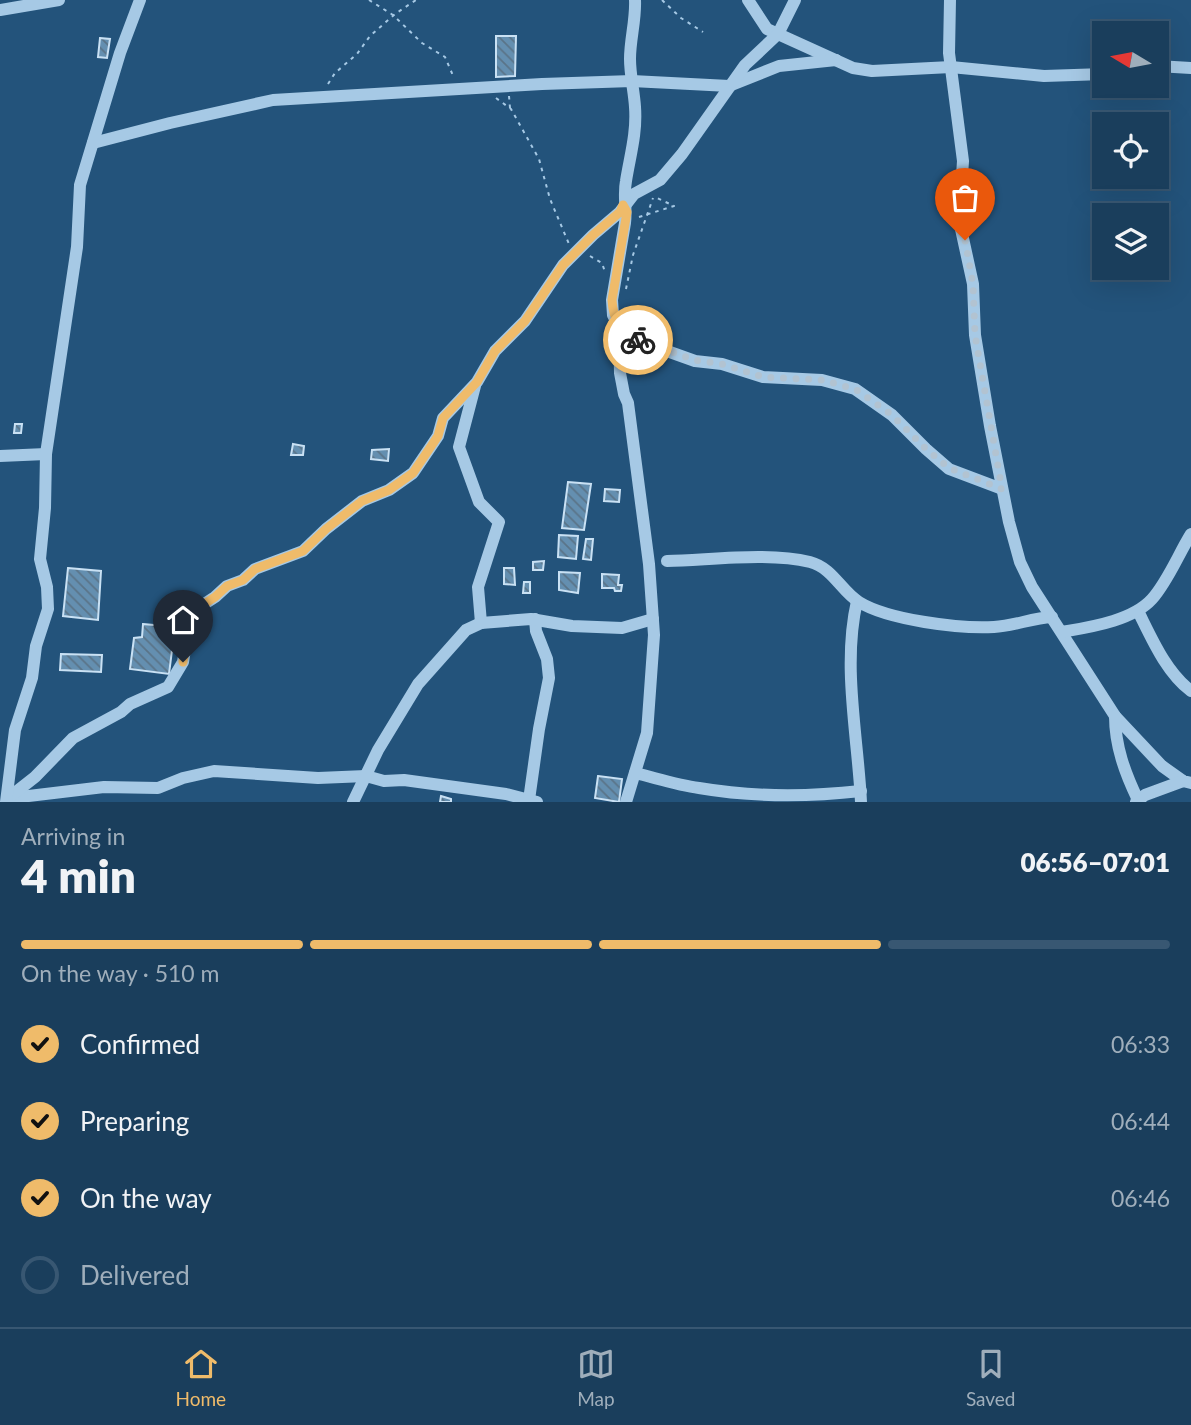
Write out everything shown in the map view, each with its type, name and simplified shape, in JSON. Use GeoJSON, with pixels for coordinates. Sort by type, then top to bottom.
{"type":"FeatureCollection","features":[{"type":"Feature","properties":{"kind":"street"},"geometry":{"type":"LineString","coordinates":[[0,10],[59,0]]}},
{"type":"Feature","properties":{"kind":"street"},"geometry":{"type":"LineString","coordinates":[[128,0],[135,13]]}},
{"type":"Feature","properties":{"kind":"street"},"geometry":{"type":"LineString","coordinates":[[6,800],[15,730],[32,678],[38,633],[48,609],[47,587],[40,559],[46,454],[76,247],[78,198],[120,53],[140,0]]}},
{"type":"Feature","properties":{"kind":"street"},"geometry":{"type":"LineString","coordinates":[[6,800],[35,777],[73,738],[121,712],[130,704],[168,687],[183,662],[190,619],[195,610],[227,586],[243,580],[255,569],[303,551],[362,501],[389,490],[413,473],[438,436],[443,418],[477,382],[495,351],[520,328],[573,255],[620,212],[635,125],[630,54],[636,18],[635,0]]}},
{"type":"Feature","properties":{"kind":"street"},"geometry":{"type":"LineString","coordinates":[[748,0],[767,29],[853,68],[872,71],[951,67],[1044,76],[1092,75]]}},
{"type":"Feature","properties":{"kind":"street"},"geometry":{"type":"LineString","coordinates":[[623,205],[660,180],[682,154],[745,65],[778,34],[795,0]]}},
{"type":"Feature","properties":{"kind":"street"},"geometry":{"type":"LineString","coordinates":[[950,0],[951,67],[963,162],[959,220],[973,284],[975,335],[1002,489],[1020,562],[1032,587],[1115,716],[1162,766],[1187,782]]}},
{"type":"Feature","properties":{"kind":"street"},"geometry":{"type":"LineString","coordinates":[[93,144],[170,123],[273,100],[460,88],[632,81],[729,86],[779,66],[836,60]]}},
{"type":"Feature","properties":{"kind":"street"},"geometry":{"type":"LineString","coordinates":[[1169,67],[1191,68]]}},
{"type":"Feature","properties":{"kind":"street"},"geometry":{"type":"LineString","coordinates":[[623,205],[627,212],[612,300],[613,315],[619,327],[632,338],[695,360],[722,364],[763,377],[822,380],[855,389],[892,415],[949,468],[1002,489]]}},
{"type":"Feature","properties":{"kind":"street"},"geometry":{"type":"LineString","coordinates":[[619,327],[620,373],[630,418],[649,564],[654,635],[647,733],[626,802]]}},
{"type":"Feature","properties":{"kind":"street"},"geometry":{"type":"LineString","coordinates":[[477,382],[458,447],[479,502],[499,522],[478,587],[481,623]]}},
{"type":"Feature","properties":{"kind":"street"},"geometry":{"type":"LineString","coordinates":[[0,456],[46,454]]}},
{"type":"Feature","properties":{"kind":"street"},"geometry":{"type":"LineString","coordinates":[[1062,632],[1100,625],[1138,611],[1153,598],[1191,534]]}},
{"type":"Feature","properties":{"kind":"street"},"geometry":{"type":"LineString","coordinates":[[667,561],[789,558],[814,563],[830,572],[858,601],[901,618],[981,627],[1052,617]]}},
{"type":"Feature","properties":{"kind":"street"},"geometry":{"type":"LineString","coordinates":[[635,773],[699,788],[808,796],[861,796],[852,671],[852,638],[858,601]]}},
{"type":"Feature","properties":{"kind":"street"},"geometry":{"type":"LineString","coordinates":[[1138,611],[1157,648],[1183,685],[1191,691]]}},
{"type":"Feature","properties":{"kind":"street"},"geometry":{"type":"LineString","coordinates":[[353,802],[378,750],[418,684],[466,630],[481,623],[535,620],[572,626],[622,628],[653,619]]}},
{"type":"Feature","properties":{"kind":"street"},"geometry":{"type":"LineString","coordinates":[[6,800],[104,787],[158,788],[183,778],[214,771],[318,778],[366,776],[384,781],[404,780],[483,790],[533,801],[549,678],[547,659],[536,631],[535,620]]}},
{"type":"Feature","properties":{"kind":"street"},"geometry":{"type":"LineString","coordinates":[[1115,716],[1115,738],[1137,801],[1187,782]]}},
{"type":"Feature","properties":{"kind":"street"},"geometry":{"type":"LineString","coordinates":[[0,729],[15,730]]}},
{"type":"Feature","properties":{"kind":"path"},"geometry":{"type":"LineString","coordinates":[[369,0],[393,15],[422,43],[445,57],[460,88]]}},
{"type":"Feature","properties":{"kind":"path"},"geometry":{"type":"LineString","coordinates":[[409,0],[409,5]]}},
{"type":"Feature","properties":{"kind":"path"},"geometry":{"type":"LineString","coordinates":[[320,97],[335,73],[357,54],[370,36],[393,15],[416,0]]}},
{"type":"Feature","properties":{"kind":"path"},"geometry":{"type":"LineString","coordinates":[[662,0],[681,18],[703,32]]}},
{"type":"Feature","properties":{"kind":"path"},"geometry":{"type":"LineString","coordinates":[[482,87],[510,109],[539,159],[550,199],[573,255],[586,254],[602,263],[606,275]]}},
{"type":"Feature","properties":{"kind":"path"},"geometry":{"type":"LineString","coordinates":[[634,255],[660,180]]}},
{"type":"Feature","properties":{"kind":"path"},"geometry":{"type":"LineString","coordinates":[[625,223],[648,212],[674,206],[640,191]]}},
{"type":"Feature","properties":{"kind":"building"},"geometry":{"type":"Polygon","coordinates":[[[496,36],[516,36],[515,76],[496,77],[496,36]]]}},
{"type":"Feature","properties":{"kind":"building"},"geometry":{"type":"Polygon","coordinates":[[[100,38],[110,39],[107,58],[98,57],[100,38]]]}},
{"type":"Feature","properties":{"kind":"building"},"geometry":{"type":"Polygon","coordinates":[[[15,424],[22,424],[21,433],[14,433],[15,424]]]}},
{"type":"Feature","properties":{"kind":"building"},"geometry":{"type":"Polygon","coordinates":[[[293,444],[304,446],[303,455],[291,455],[293,444]]]}},
{"type":"Feature","properties":{"kind":"building"},"geometry":{"type":"Polygon","coordinates":[[[389,449],[388,461],[371,459],[372,450],[389,449]]]}},
{"type":"Feature","properties":{"kind":"building"},"geometry":{"type":"Polygon","coordinates":[[[568,482],[591,484],[584,530],[562,528],[568,482]]]}},
{"type":"Feature","properties":{"kind":"building"},"geometry":{"type":"Polygon","coordinates":[[[605,489],[620,490],[619,502],[604,501],[605,489]]]}},
{"type":"Feature","properties":{"kind":"building"},"geometry":{"type":"Polygon","coordinates":[[[559,535],[578,536],[576,559],[558,557],[559,535]]]}},
{"type":"Feature","properties":{"kind":"building"},"geometry":{"type":"Polygon","coordinates":[[[586,539],[593,539],[591,560],[583,559],[586,539]]]}},
{"type":"Feature","properties":{"kind":"building"},"geometry":{"type":"Polygon","coordinates":[[[544,561],[543,570],[533,570],[533,562],[544,561]]]}},
{"type":"Feature","properties":{"kind":"building"},"geometry":{"type":"Polygon","coordinates":[[[68,568],[101,571],[98,620],[63,616],[68,568]]]}},
{"type":"Feature","properties":{"kind":"building"},"geometry":{"type":"Polygon","coordinates":[[[504,568],[514,568],[515,585],[504,584],[504,568]]]}},
{"type":"Feature","properties":{"kind":"building"},"geometry":{"type":"Polygon","coordinates":[[[559,572],[580,573],[578,593],[559,590],[559,572]]]}},
{"type":"Feature","properties":{"kind":"building"},"geometry":{"type":"Polygon","coordinates":[[[602,574],[619,575],[618,585],[622,585],[621,591],[602,588],[602,574]]]}},
{"type":"Feature","properties":{"kind":"building"},"geometry":{"type":"Polygon","coordinates":[[[524,582],[530,582],[530,593],[523,593],[524,582]]]}},
{"type":"Feature","properties":{"kind":"building"},"geometry":{"type":"Polygon","coordinates":[[[143,624],[175,627],[169,674],[130,669],[134,638],[142,637],[143,624]]]}},
{"type":"Feature","properties":{"kind":"building"},"geometry":{"type":"Polygon","coordinates":[[[61,654],[102,655],[101,672],[60,670],[61,654]]]}},
{"type":"Feature","properties":{"kind":"building"},"geometry":{"type":"Polygon","coordinates":[[[598,776],[622,779],[619,802],[595,798],[598,776]]]}},
{"type":"Feature","properties":{"kind":"building"},"geometry":{"type":"Polygon","coordinates":[[[441,796],[451,799],[451,802],[440,802],[441,796]]]}},
{"type":"Feature","properties":{"kind":"way so far"},"geometry":{"type":"LineString","coordinates":[[638,340],[695,360],[722,364],[763,377],[822,380],[855,389],[892,415],[949,468],[1002,489],[975,335],[973,284],[965,240]]}},
{"type":"Feature","properties":{"kind":"route"},"geometry":{"type":"LineString","coordinates":[[183,662],[190,619],[195,610],[227,586],[243,580],[255,569],[303,551],[362,501],[389,490],[413,473],[438,436],[443,418],[477,382],[495,351],[525,321],[563,265],[620,212],[623,205],[627,212],[612,311],[619,327],[638,340]]}}]}
